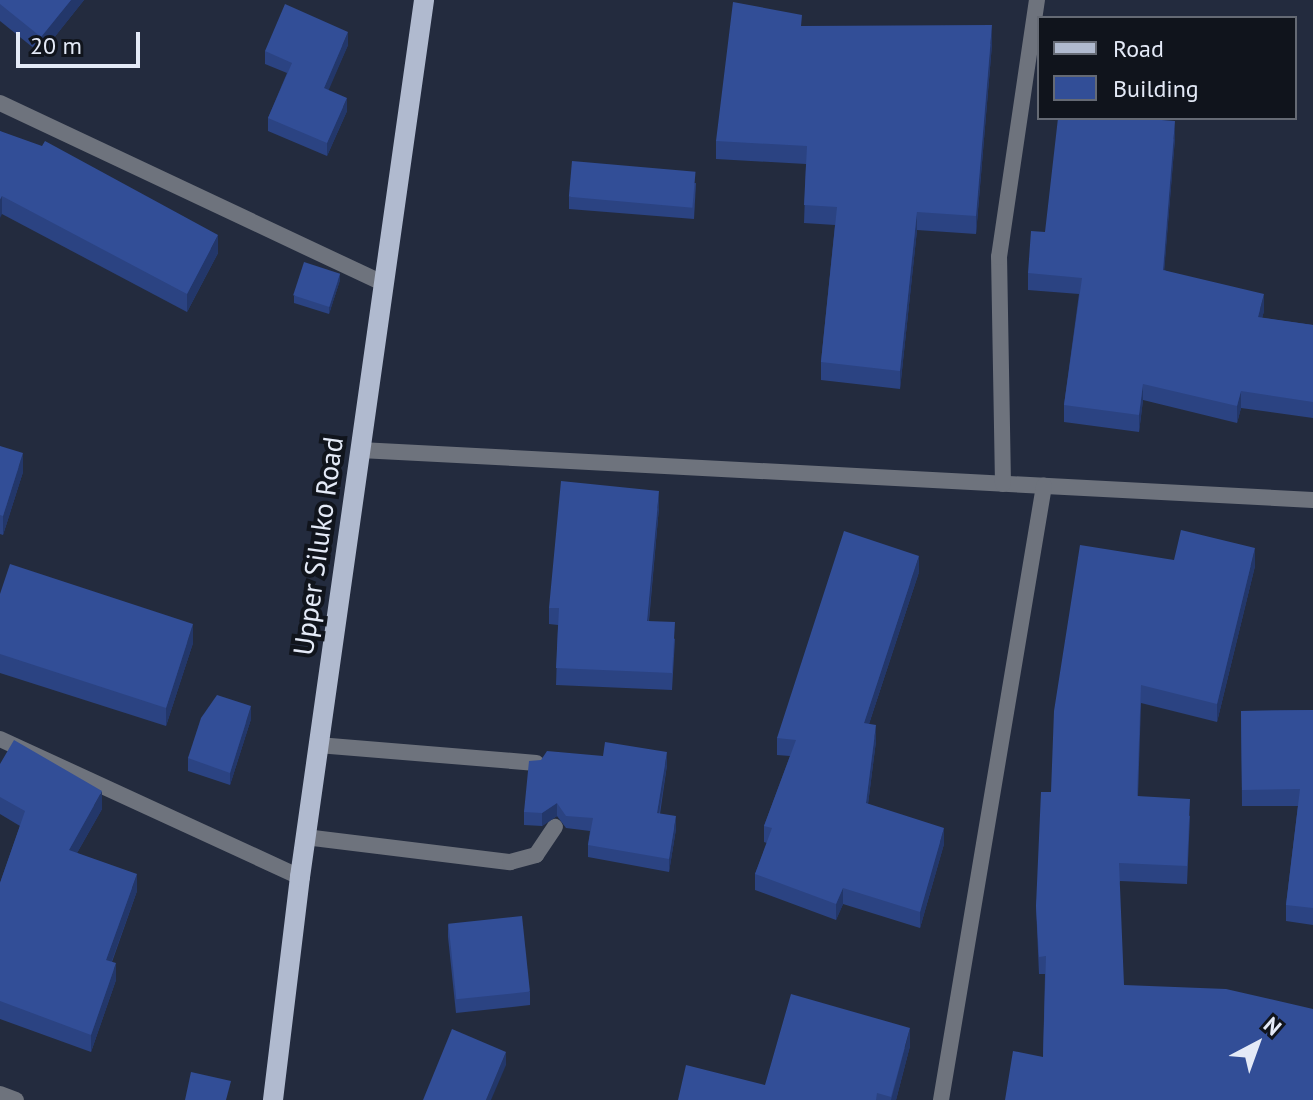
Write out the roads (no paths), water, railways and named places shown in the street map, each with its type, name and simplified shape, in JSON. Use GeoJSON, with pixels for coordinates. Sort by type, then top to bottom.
{"type":"FeatureCollection","features":[{"type":"Feature","properties":{"kind":"main road","name":"Upper Siluko Road"},"geometry":{"type":"LineString","coordinates":[[273,1100],[305,837],[424,0]]}},
{"type":"Feature","properties":{"kind":"street"},"geometry":{"type":"LineString","coordinates":[[1003,484],[999,257],[1037,0]]}},
{"type":"Feature","properties":{"kind":"street"},"geometry":{"type":"LineString","coordinates":[[0,103],[383,283]]}},
{"type":"Feature","properties":{"kind":"street"},"geometry":{"type":"LineString","coordinates":[[360,450],[1313,500]]}},
{"type":"Feature","properties":{"kind":"street"},"geometry":{"type":"LineString","coordinates":[[941,1100],[1044,486]]}},
{"type":"Feature","properties":{"kind":"street"},"geometry":{"type":"LineString","coordinates":[[0,739],[300,877]]}},
{"type":"Feature","properties":{"kind":"street"},"geometry":{"type":"LineString","coordinates":[[318,745],[536,763]]}},
{"type":"Feature","properties":{"kind":"street"},"geometry":{"type":"LineString","coordinates":[[305,837],[510,862],[536,855],[555,827]]}},
{"type":"Feature","properties":{"kind":"street"},"geometry":{"type":"LineString","coordinates":[[0,1094],[16,1100]]}}]}
